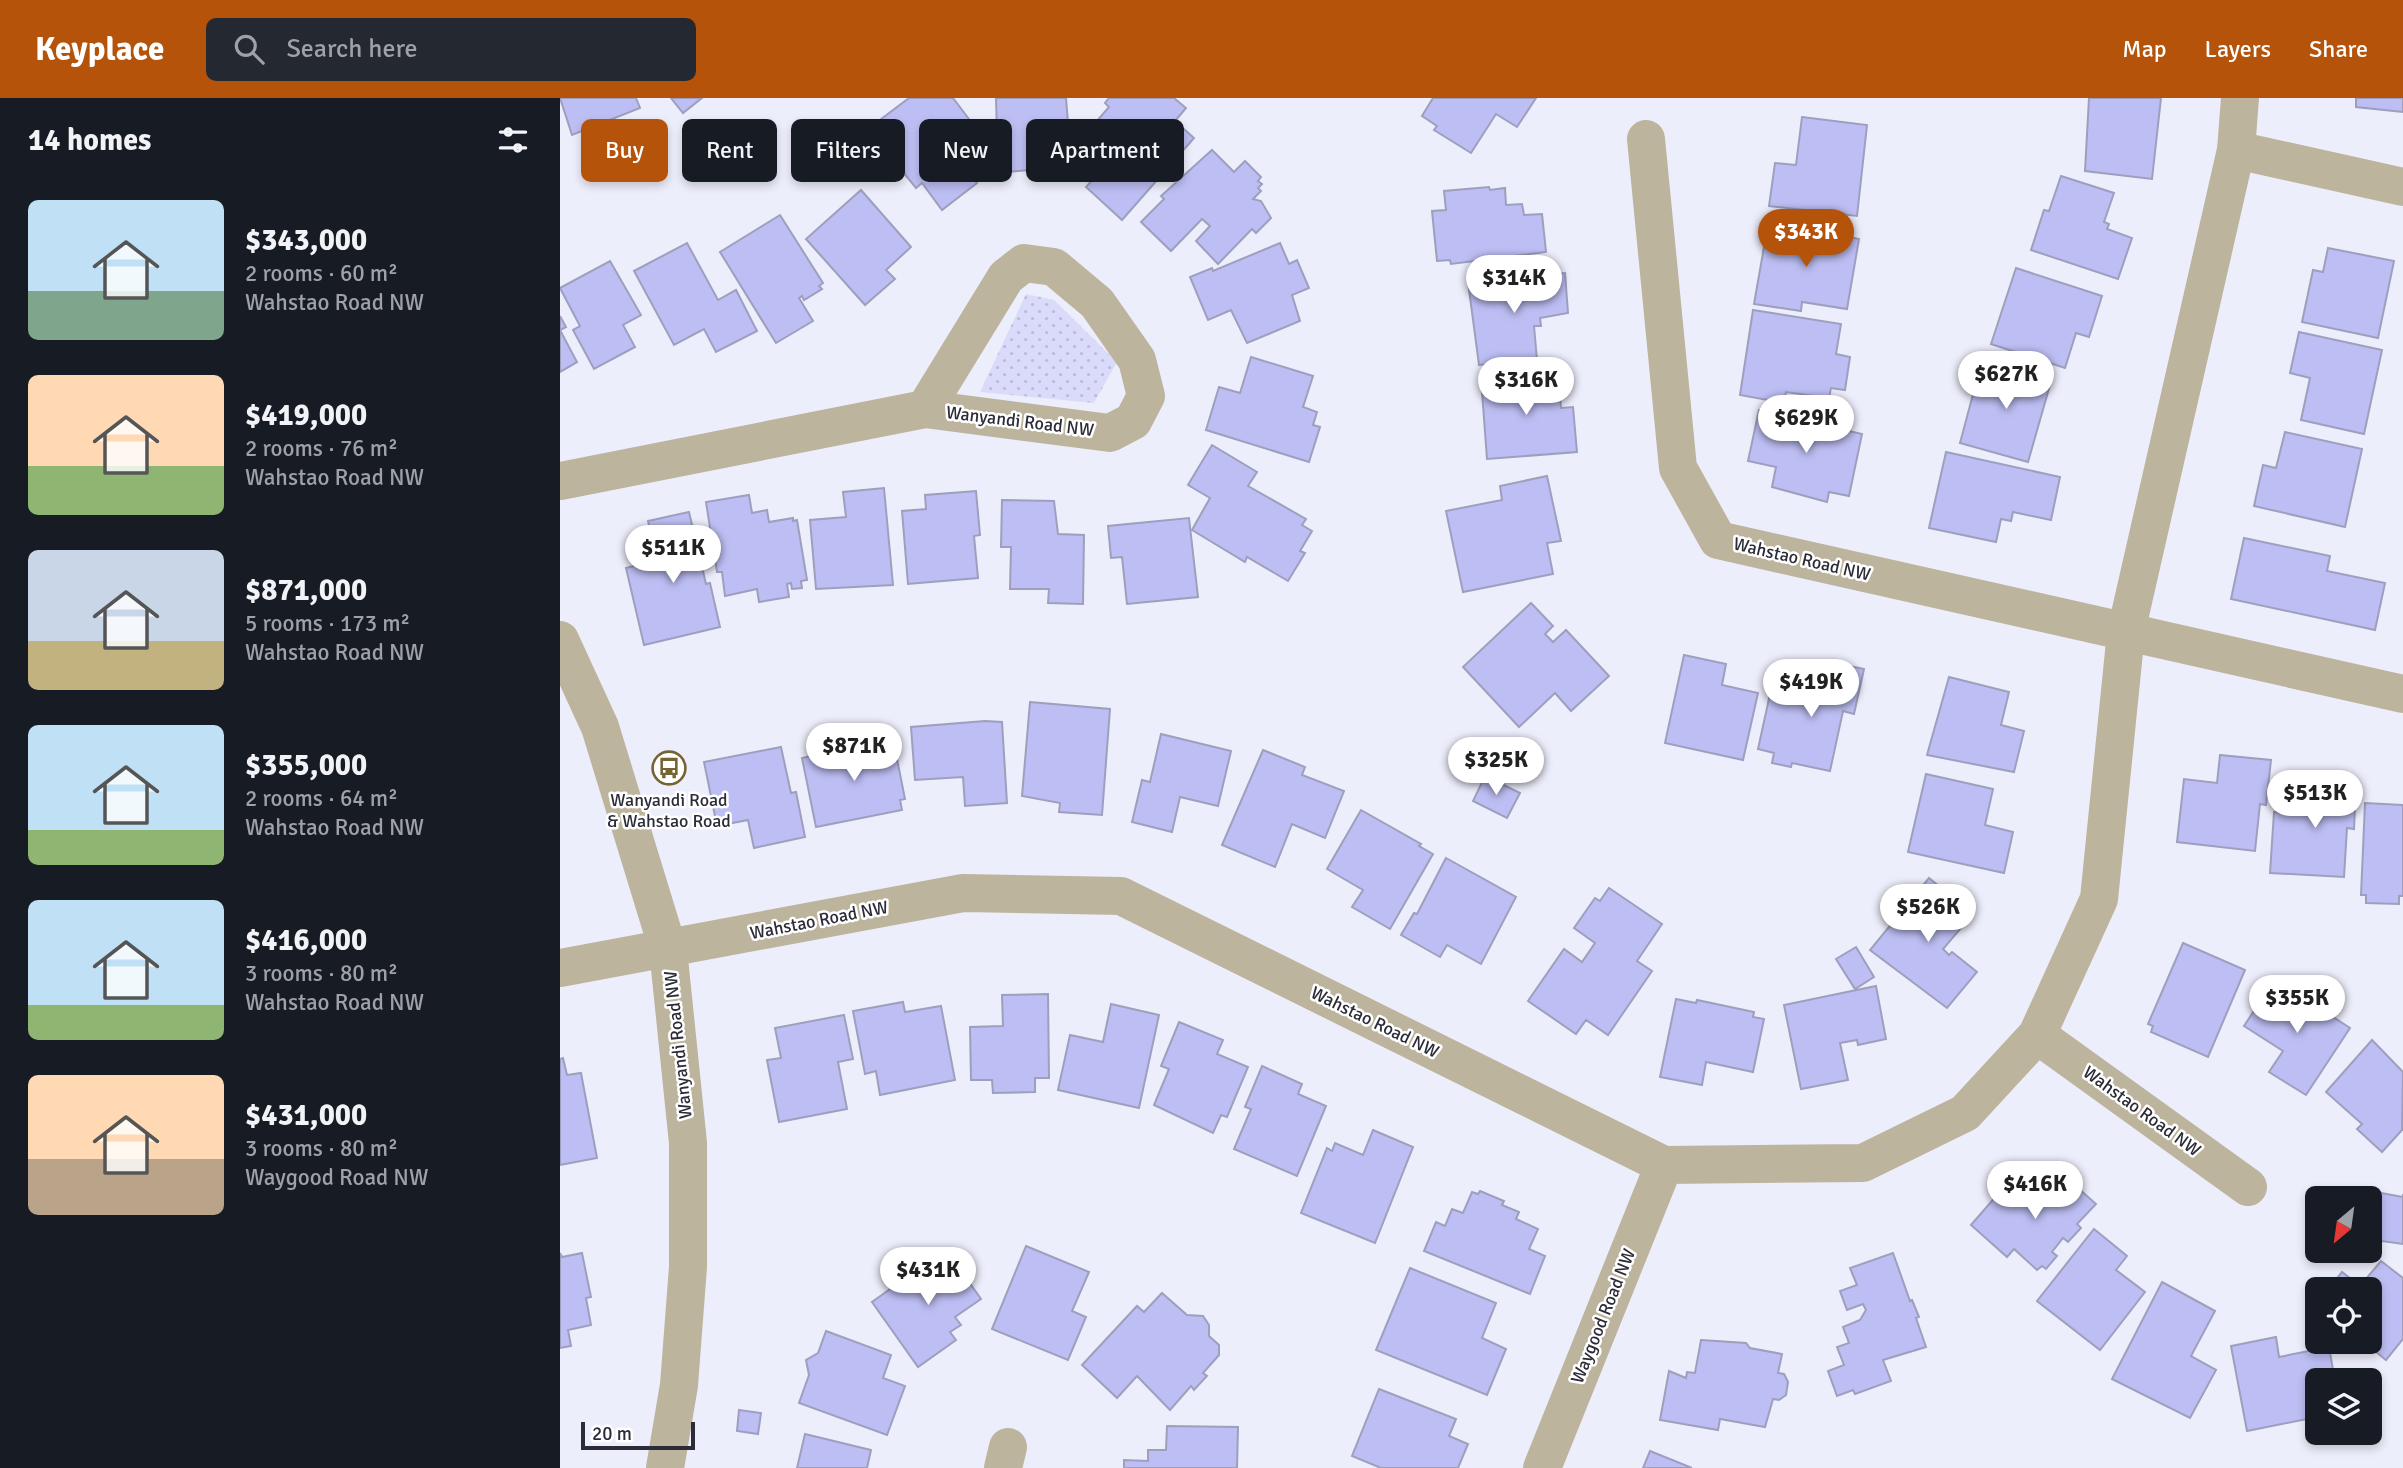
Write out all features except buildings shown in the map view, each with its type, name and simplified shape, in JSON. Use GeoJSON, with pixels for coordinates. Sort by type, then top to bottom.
{"type":"FeatureCollection","features":[{"type":"Feature","properties":{"kind":"street","name":"Wahstao Road NW"},"geometry":{"type":"LineString","coordinates":[[560,968],[963,893],[1121,896],[1664,1165],[1863,1163],[1965,1113],[2037,1035],[2099,899],[2126,632],[2236,150],[2240,98]]}},
{"type":"Feature","properties":{"kind":"street","name":"Wahstao Road NW"},"geometry":{"type":"LineString","coordinates":[[1646,139],[1678,468],[1718,540],[2403,694]]}},
{"type":"Feature","properties":{"kind":"street"},"geometry":{"type":"LineString","coordinates":[[2236,150],[2403,187]]}},
{"type":"Feature","properties":{"kind":"street","name":"Wanyandi Road NW"},"geometry":{"type":"LineString","coordinates":[[560,481],[925,409],[1110,433],[1133,421],[1146,396],[1137,360],[1097,303],[1054,267],[1024,263],[1006,278],[925,409]]}},
{"type":"Feature","properties":{"kind":"street","name":"Wanyandi Road NW"},"geometry":{"type":"LineString","coordinates":[[560,640],[600,727],[668,949],[688,1143],[688,1267],[679,1385],[665,1468]]}},
{"type":"Feature","properties":{"kind":"street","name":"Wahstao Road NW"},"geometry":{"type":"LineString","coordinates":[[2037,1035],[2248,1186]]}},
{"type":"Feature","properties":{"kind":"street","name":"Waygood Road NW"},"geometry":{"type":"LineString","coordinates":[[1542,1468],[1664,1165]]}},
{"type":"Feature","properties":{"kind":"shaded area"},"geometry":{"type":"Polygon","coordinates":[[[1026,294],[1054,300],[1117,362],[1094,403],[980,392],[1026,294]]]}},
{"type":"Feature","properties":{"kind":"place","name":"Wanyandi Road & Wahstao Road"},"geometry":{"type":"Point","coordinates":[669,768]}}]}
